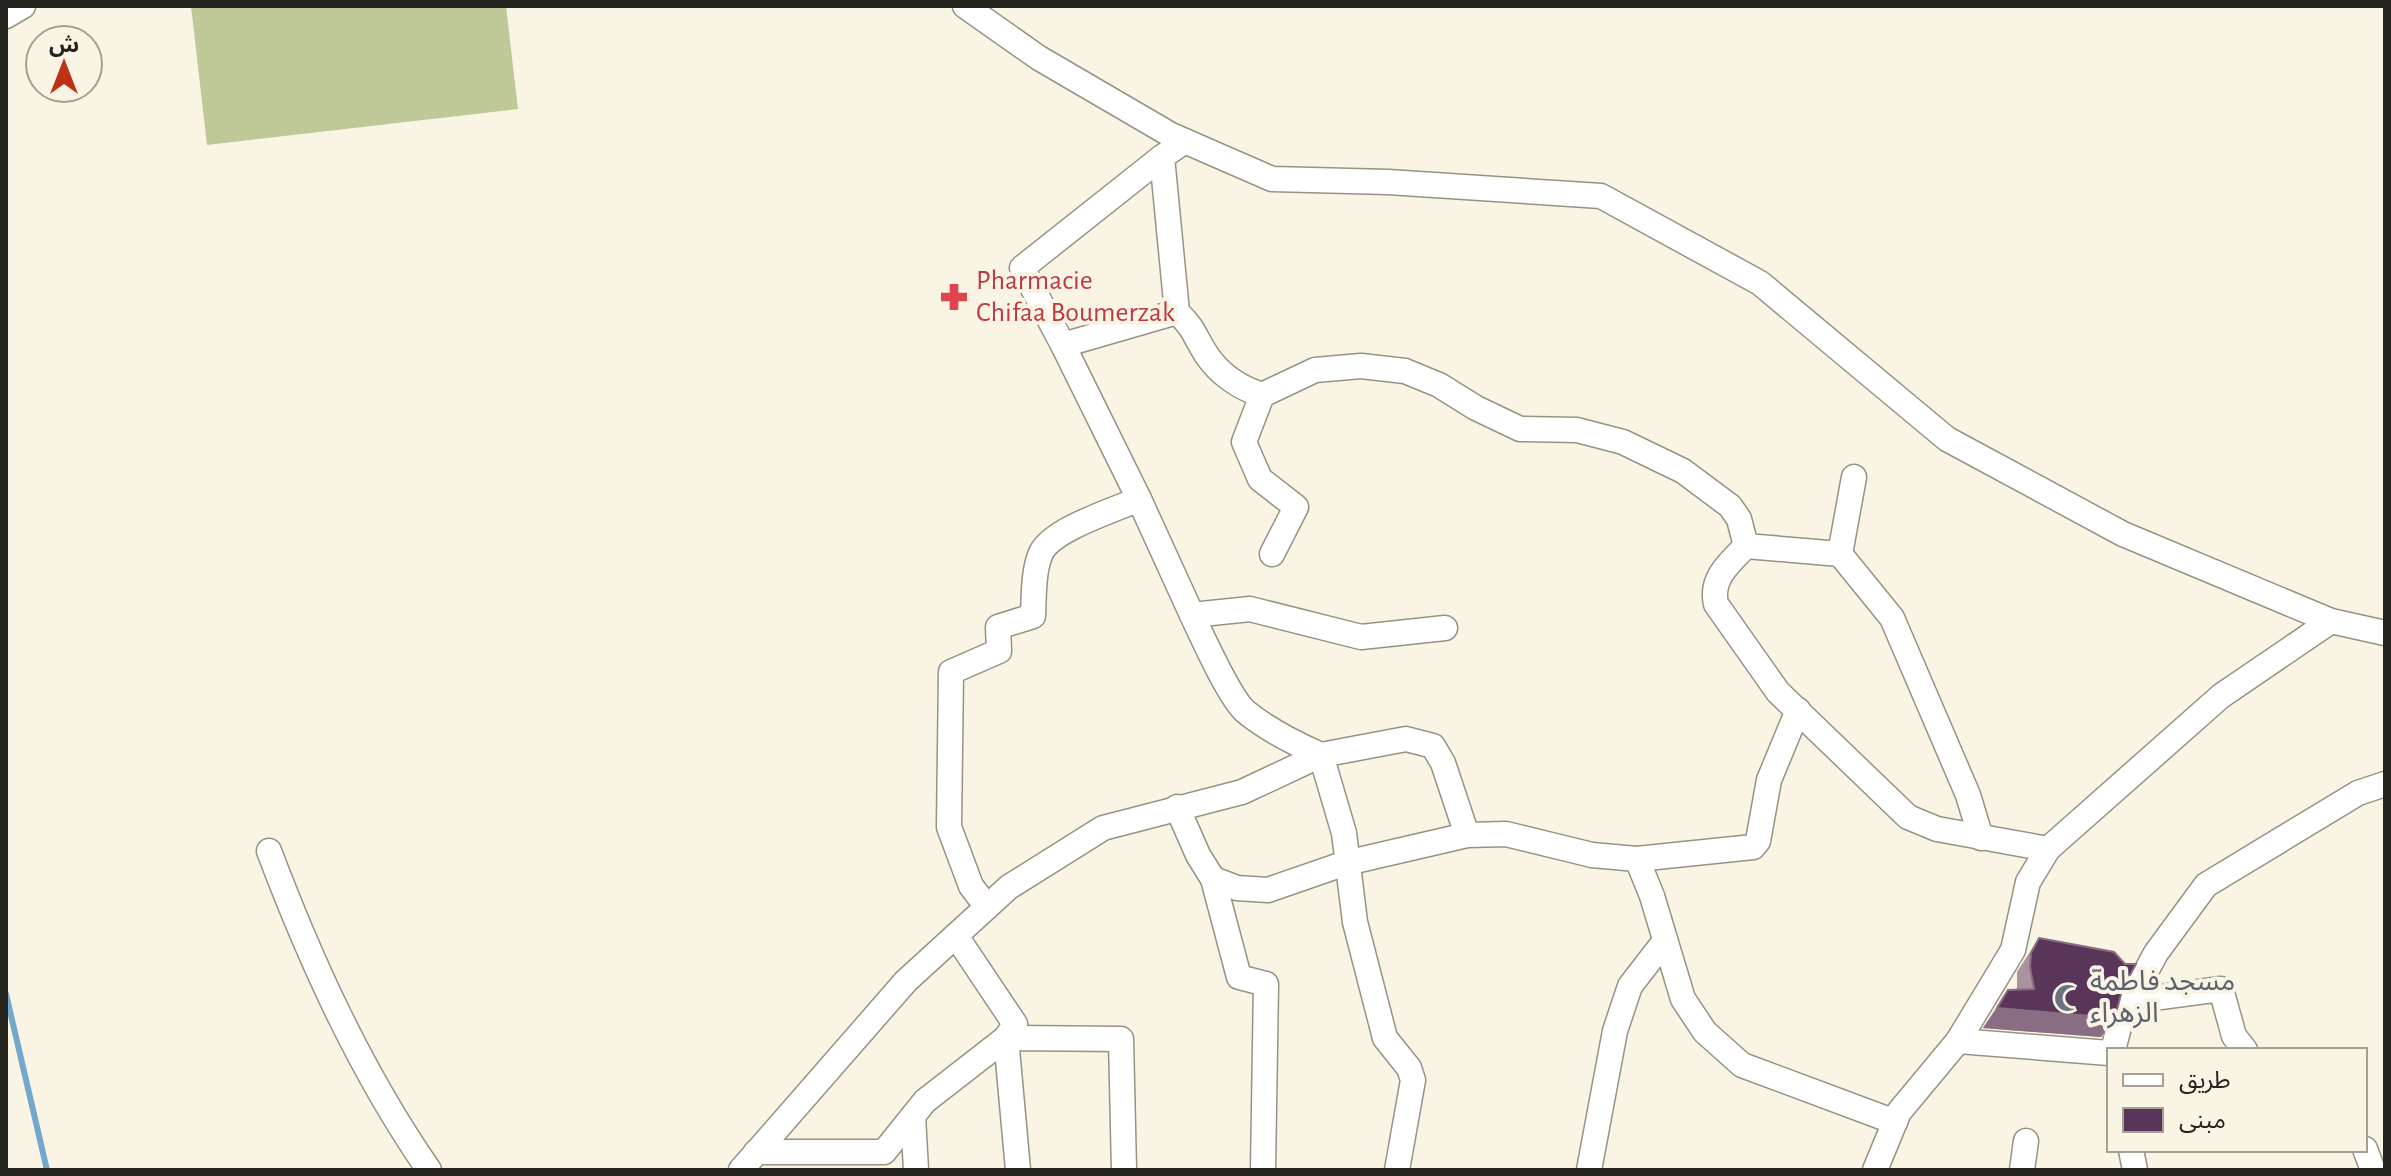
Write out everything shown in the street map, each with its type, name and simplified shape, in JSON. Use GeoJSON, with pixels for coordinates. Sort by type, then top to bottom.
{"type":"FeatureCollection","features":[{"type":"Feature","properties":{"kind":"street"},"geometry":{"type":"LineString","coordinates":[[6,16],[23,6]]}},
{"type":"Feature","properties":{"kind":"street"},"geometry":{"type":"LineString","coordinates":[[965,6],[1039,58],[1185,141],[1272,179],[1388,182],[1601,196],[1760,283],[1947,439],[2123,534],[2331,621],[2385,633]]}},
{"type":"Feature","properties":{"kind":"street"},"geometry":{"type":"LineString","coordinates":[[1185,141],[1022,268],[1139,499],[1213,658],[1243,710],[1293,742],[1321,755],[1344,833],[1355,922],[1385,1038],[1409,1068],[1413,1080],[1397,1170]]}},
{"type":"Feature","properties":{"kind":"street"},"geometry":{"type":"LineString","coordinates":[[1162,157],[1177,312],[1193,327],[1207,356],[1240,389],[1262,395],[1315,370],[1361,366],[1405,371],[1439,385],[1476,408],[1520,429],[1577,430],[1623,442],[1683,471],[1730,506],[1739,519],[1746,546]]}},
{"type":"Feature","properties":{"kind":"street"},"geometry":{"type":"LineString","coordinates":[[1063,345],[1177,312]]}},
{"type":"Feature","properties":{"kind":"street"},"geometry":{"type":"LineString","coordinates":[[1262,395],[1244,442],[1260,479],[1296,507],[1272,554]]}},
{"type":"Feature","properties":{"kind":"street"},"geometry":{"type":"LineString","coordinates":[[1840,554],[1854,477]]}},
{"type":"Feature","properties":{"kind":"street"},"geometry":{"type":"LineString","coordinates":[[987,907],[971,886],[949,827],[951,672],[999,651],[998,627],[1033,616],[1035,582],[1042,551],[1063,533],[1139,499]]}},
{"type":"Feature","properties":{"kind":"street"},"geometry":{"type":"LineString","coordinates":[[1981,838],[1968,795],[1892,618],[1840,554],[1746,546],[1724,568],[1714,594],[1716,604],[1778,692],[1908,817],[1937,829],[1981,838],[2048,849]]}},
{"type":"Feature","properties":{"kind":"street"},"geometry":{"type":"LineString","coordinates":[[1192,615],[1250,609],[1361,637],[1445,628]]}},
{"type":"Feature","properties":{"kind":"street"},"geometry":{"type":"LineString","coordinates":[[1875,1170],[1899,1112],[1958,1041],[2013,950],[2028,882],[2048,849],[2221,696],[2331,621]]}},
{"type":"Feature","properties":{"kind":"street"},"geometry":{"type":"LineString","coordinates":[[1213,879],[1237,888],[1268,890],[1346,863],[1467,835],[1506,834],[1592,855],[1637,859],[1753,847],[1758,841],[1769,780],[1798,710]]}},
{"type":"Feature","properties":{"kind":"street"},"geometry":{"type":"LineString","coordinates":[[749,1161],[906,981],[1009,887],[1103,828],[1242,792],[1321,755],[1406,739],[1433,746],[1443,763],[1467,835]]}},
{"type":"Feature","properties":{"kind":"street"},"geometry":{"type":"LineString","coordinates":[[2112,1048],[2122,1016],[2156,953],[2206,885],[2358,793],[2385,784]]}},
{"type":"Feature","properties":{"kind":"street"},"geometry":{"type":"LineString","coordinates":[[1177,807],[1198,855],[1213,879],[1239,977],[1266,984],[1263,1170]]}},
{"type":"Feature","properties":{"kind":"street"},"geometry":{"type":"LineString","coordinates":[[269,851],[296,922],[364,1064],[429,1170]]}},
{"type":"Feature","properties":{"kind":"street"},"geometry":{"type":"LineString","coordinates":[[1637,859],[1652,896],[1683,999],[1705,1032],[1742,1065],[1895,1122]]}},
{"type":"Feature","properties":{"kind":"street"},"geometry":{"type":"LineString","coordinates":[[749,1161],[884,1152],[925,1101],[1006,1038],[1015,1024],[956,936]]}},
{"type":"Feature","properties":{"kind":"street"},"geometry":{"type":"LineString","coordinates":[[1589,1170],[1615,1031],[1630,986],[1664,942]]}},
{"type":"Feature","properties":{"kind":"street"},"geometry":{"type":"LineString","coordinates":[[2130,1001],[2221,989],[2234,1036],[2243,1048]]}},
{"type":"Feature","properties":{"kind":"street"},"geometry":{"type":"LineString","coordinates":[[1006,1038],[1018,1170]]}},
{"type":"Feature","properties":{"kind":"street"},"geometry":{"type":"LineString","coordinates":[[1006,1038],[1121,1039],[1124,1170]]}},
{"type":"Feature","properties":{"kind":"street"},"geometry":{"type":"LineString","coordinates":[[1958,1041],[2107,1052]]}},
{"type":"Feature","properties":{"kind":"street"},"geometry":{"type":"LineString","coordinates":[[913,1116],[916,1170]]}},
{"type":"Feature","properties":{"kind":"street"},"geometry":{"type":"LineString","coordinates":[[2022,1170],[2026,1141]]}},
{"type":"Feature","properties":{"kind":"green space"},"geometry":{"type":"Polygon","coordinates":[[[191,6],[506,6],[518,109],[207,145],[191,6]]]}},
{"type":"Feature","properties":{"kind":"building"},"geometry":{"type":"Polygon","coordinates":[[[2039,938],[2114,952],[2125,964],[2136,964],[2122,990],[2115,1018],[1997,1008],[2008,990],[2034,989],[2031,953],[2039,938]]]}},
{"type":"Feature","properties":{"kind":"waterway"},"geometry":{"type":"LineString","coordinates":[[6,994],[47,1170]]}},
{"type":"Feature","properties":{"kind":"place","name":"Pharmacie Chifaa Boumerzak"},"geometry":{"type":"Point","coordinates":[954,297]}},
{"type":"Feature","properties":{"kind":"place","name":"مسجد فاطمة الزهراء"},"geometry":{"type":"Point","coordinates":[2068,998]}}]}
